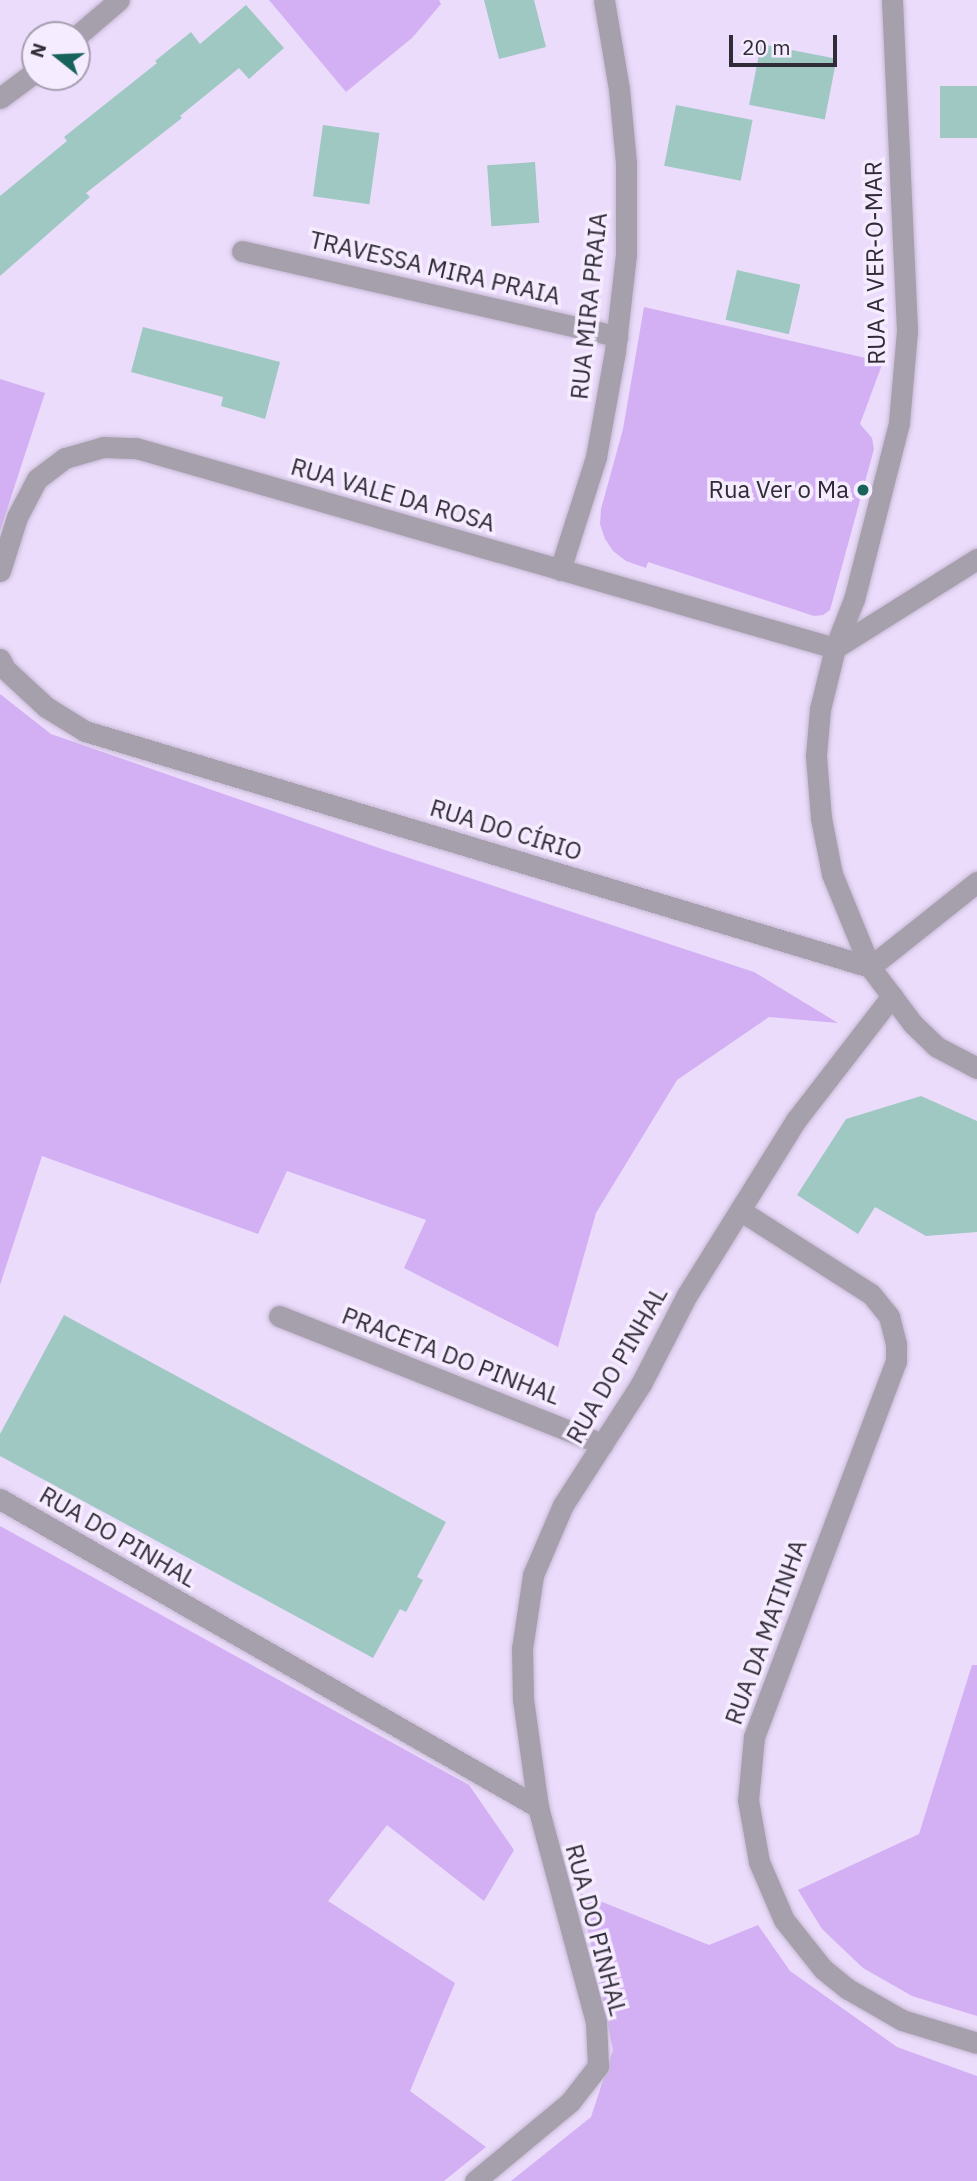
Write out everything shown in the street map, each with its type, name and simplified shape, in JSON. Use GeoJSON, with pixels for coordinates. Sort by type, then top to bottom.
{"type":"FeatureCollection","features":[{"type":"Feature","properties":{"kind":"street"},"geometry":{"type":"LineString","coordinates":[[91,24],[119,0]]}},
{"type":"Feature","properties":{"kind":"street","name":"RUA MIRA PRAIA"},"geometry":{"type":"LineString","coordinates":[[560,570],[596,457],[617,336],[626,254],[626,163],[619,89],[604,0]]}},
{"type":"Feature","properties":{"kind":"street","name":"RUA A VER-O-MAR"},"geometry":{"type":"LineString","coordinates":[[870,967],[832,874],[821,818],[816,756],[820,709],[835,648],[854,599],[899,423],[907,331],[892,0]]}},
{"type":"Feature","properties":{"kind":"street"},"geometry":{"type":"LineString","coordinates":[[0,98],[21,82]]}},
{"type":"Feature","properties":{"kind":"street","name":"TRAVESSA MIRA PRAIA"},"geometry":{"type":"LineString","coordinates":[[242,251],[617,336]]}},
{"type":"Feature","properties":{"kind":"street","name":"RUA VALE DA ROSA"},"geometry":{"type":"LineString","coordinates":[[0,571],[17,517],[37,479],[65,458],[103,447],[136,448],[835,648]]}},
{"type":"Feature","properties":{"kind":"street"},"geometry":{"type":"LineString","coordinates":[[835,648],[977,559]]}},
{"type":"Feature","properties":{"kind":"street","name":"RUA DO CÍRIO"},"geometry":{"type":"LineString","coordinates":[[2,666],[46,707],[85,730],[870,967]]}},
{"type":"Feature","properties":{"kind":"street"},"geometry":{"type":"LineString","coordinates":[[977,882],[870,967],[913,1024],[937,1047],[977,1068]]}},
{"type":"Feature","properties":{"kind":"street","name":"RUA DO PINHAL"},"geometry":{"type":"LineString","coordinates":[[475,2181],[570,2102],[597,2066],[596,2022],[538,1807],[523,1698],[522,1649],[533,1575],[563,1505],[641,1384],[682,1304],[796,1121],[892,996]]}},
{"type":"Feature","properties":{"kind":"street","name":"RUA DA MATINHA"},"geometry":{"type":"LineString","coordinates":[[741,1210],[871,1294],[889,1316],[896,1345],[895,1361],[754,1737],[748,1800],[759,1862],[784,1920],[823,1969],[848,1989],[902,2020],[977,2043]]}},
{"type":"Feature","properties":{"kind":"street","name":"PRACETA DO PINHAL"},"geometry":{"type":"LineString","coordinates":[[279,1316],[603,1444]]}},
{"type":"Feature","properties":{"kind":"street","name":"RUA DO PINHAL"},"geometry":{"type":"LineString","coordinates":[[0,1499],[538,1807]]}},
{"type":"Feature","properties":{"kind":"shaded area"},"geometry":{"type":"Polygon","coordinates":[[[269,0],[439,0],[441,4],[412,38],[346,92],[269,0]]]}},
{"type":"Feature","properties":{"kind":"shaded area"},"geometry":{"type":"Polygon","coordinates":[[[644,307],[883,362],[860,424],[872,438],[874,449],[830,610],[823,615],[814,616],[648,562],[646,568],[626,561],[613,551],[605,539],[600,524],[601,509],[623,429],[644,307]]]}},
{"type":"Feature","properties":{"kind":"shaded area"},"geometry":{"type":"Polygon","coordinates":[[[0,379],[45,393],[0,531],[0,379]]]}},
{"type":"Feature","properties":{"kind":"shaded area"},"geometry":{"type":"Polygon","coordinates":[[[0,694],[51,734],[379,848],[754,972],[838,1023],[769,1017],[677,1080],[596,1213],[558,1347],[404,1268],[426,1220],[287,1171],[258,1234],[42,1156],[0,1285],[0,694]]]}},
{"type":"Feature","properties":{"kind":"shaded area"},"geometry":{"type":"Polygon","coordinates":[[[0,1526],[469,1785],[514,1850],[484,1901],[387,1825],[328,1901],[455,1983],[410,2091],[486,2147],[444,2181],[0,2181],[0,1526]]]}},
{"type":"Feature","properties":{"kind":"shaded area"},"geometry":{"type":"Polygon","coordinates":[[[972,1665],[977,1665],[977,2016],[912,1996],[863,1968],[822,1929],[798,1890],[919,1834],[972,1665]]]}},
{"type":"Feature","properties":{"kind":"shaded area"},"geometry":{"type":"Polygon","coordinates":[[[580,1893],[709,1945],[758,1925],[790,1971],[897,2047],[977,2076],[977,2181],[511,2181],[591,2117],[613,2050],[580,1893]]]}},
{"type":"Feature","properties":{"kind":"building"},"geometry":{"type":"Polygon","coordinates":[[[484,0],[534,0],[546,47],[499,59],[484,0]]]}},
{"type":"Feature","properties":{"kind":"building"},"geometry":{"type":"Polygon","coordinates":[[[246,5],[284,48],[249,79],[239,68],[180,116],[182,118],[86,193],[90,197],[0,276],[0,196],[67,141],[64,137],[157,63],[155,61],[191,32],[200,44],[246,5]]]}},
{"type":"Feature","properties":{"kind":"building"},"geometry":{"type":"Polygon","coordinates":[[[761,44],[837,59],[825,120],[749,105],[761,44]]]}},
{"type":"Feature","properties":{"kind":"building"},"geometry":{"type":"Polygon","coordinates":[[[940,86],[977,86],[977,138],[940,138],[940,86]]]}},
{"type":"Feature","properties":{"kind":"building"},"geometry":{"type":"Polygon","coordinates":[[[676,105],[753,120],[741,181],[664,166],[676,105]]]}},
{"type":"Feature","properties":{"kind":"building"},"geometry":{"type":"Polygon","coordinates":[[[323,125],[379,133],[369,204],[313,196],[323,125]]]}},
{"type":"Feature","properties":{"kind":"building"},"geometry":{"type":"Polygon","coordinates":[[[535,162],[539,223],[491,226],[487,165],[535,162]]]}},
{"type":"Feature","properties":{"kind":"building"},"geometry":{"type":"Polygon","coordinates":[[[737,270],[800,285],[789,334],[726,320],[737,270]]]}},
{"type":"Feature","properties":{"kind":"building"},"geometry":{"type":"Polygon","coordinates":[[[143,327],[280,362],[265,419],[221,406],[223,397],[131,372],[143,327]]]}},
{"type":"Feature","properties":{"kind":"building"},"geometry":{"type":"Polygon","coordinates":[[[921,1096],[977,1121],[977,1232],[926,1236],[875,1207],[858,1234],[797,1195],[846,1119],[921,1096]]]}},
{"type":"Feature","properties":{"kind":"building"},"geometry":{"type":"Polygon","coordinates":[[[64,1315],[446,1522],[417,1577],[423,1580],[406,1612],[400,1609],[373,1658],[0,1456],[0,1434],[64,1315]]]}},
{"type":"Feature","properties":{"kind":"place","name":"Rua Ver o Ma"},"geometry":{"type":"Point","coordinates":[863,490]}}]}
